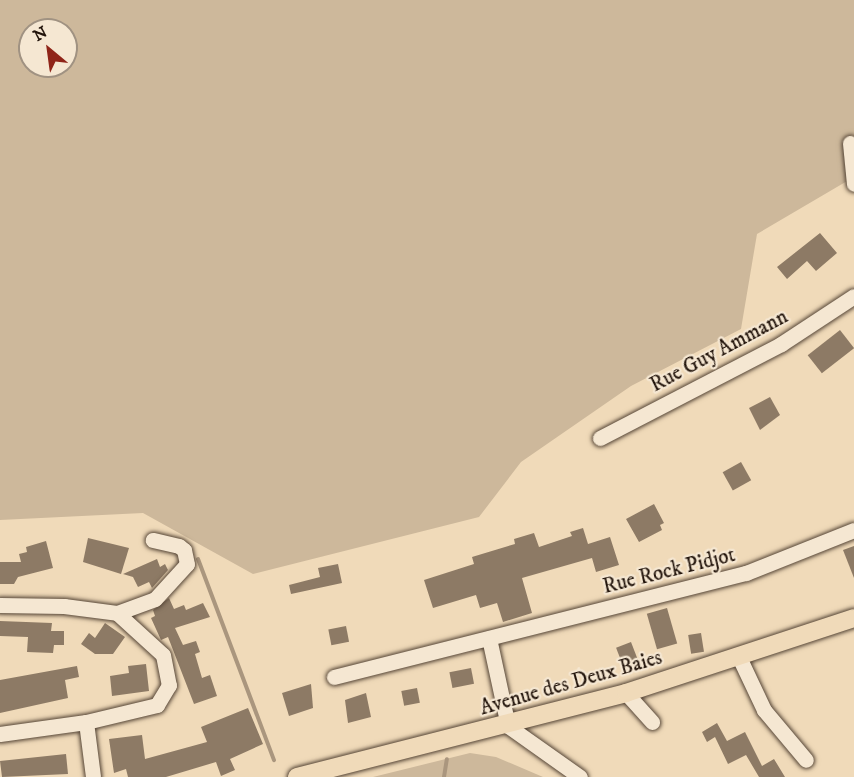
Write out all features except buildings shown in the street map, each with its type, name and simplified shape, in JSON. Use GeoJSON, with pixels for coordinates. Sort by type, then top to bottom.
{"type":"FeatureCollection","features":[{"type":"Feature","properties":{"kind":"main road","name":"Avenue des Deux Baies"},"geometry":{"type":"LineString","coordinates":[[297,777],[508,726],[626,693],[854,618]]}},
{"type":"Feature","properties":{"kind":"street"},"geometry":{"type":"LineString","coordinates":[[850,143],[854,184]]}},
{"type":"Feature","properties":{"kind":"street","name":"Rue Guy Ammann"},"geometry":{"type":"LineString","coordinates":[[600,438],[781,344],[854,296]]}},
{"type":"Feature","properties":{"kind":"street","name":"Rue Rock Pidjot"},"geometry":{"type":"LineString","coordinates":[[334,677],[746,573],[854,530]]}},
{"type":"Feature","properties":{"kind":"street"},"geometry":{"type":"LineString","coordinates":[[0,605],[64,606],[117,613],[155,599],[187,564],[184,550],[179,546],[153,540]]}},
{"type":"Feature","properties":{"kind":"street"},"geometry":{"type":"LineString","coordinates":[[0,734],[86,722],[157,705],[169,685],[163,655],[117,613]]}},
{"type":"Feature","properties":{"kind":"street"},"geometry":{"type":"LineString","coordinates":[[489,638],[508,726],[580,777]]}},
{"type":"Feature","properties":{"kind":"street"},"geometry":{"type":"LineString","coordinates":[[739,657],[764,710],[806,760]]}},
{"type":"Feature","properties":{"kind":"street"},"geometry":{"type":"LineString","coordinates":[[626,693],[652,722]]}},
{"type":"Feature","properties":{"kind":"street"},"geometry":{"type":"LineString","coordinates":[[86,722],[93,777]]}},
{"type":"Feature","properties":{"kind":"shaded area"},"geometry":{"type":"Polygon","coordinates":[[[0,0],[854,0],[854,177],[757,234],[741,329],[631,386],[521,462],[479,517],[253,574],[143,513],[0,520],[0,0]]]}},
{"type":"Feature","properties":{"kind":"shaded area"},"geometry":{"type":"Polygon","coordinates":[[[470,753],[496,757],[543,777],[373,777],[470,753]]]}},
{"type":"Feature","properties":{"kind":"waterway"},"geometry":{"type":"LineString","coordinates":[[198,559],[274,760]]}},
{"type":"Feature","properties":{"kind":"waterway"},"geometry":{"type":"LineString","coordinates":[[444,777],[447,759]]}}]}
